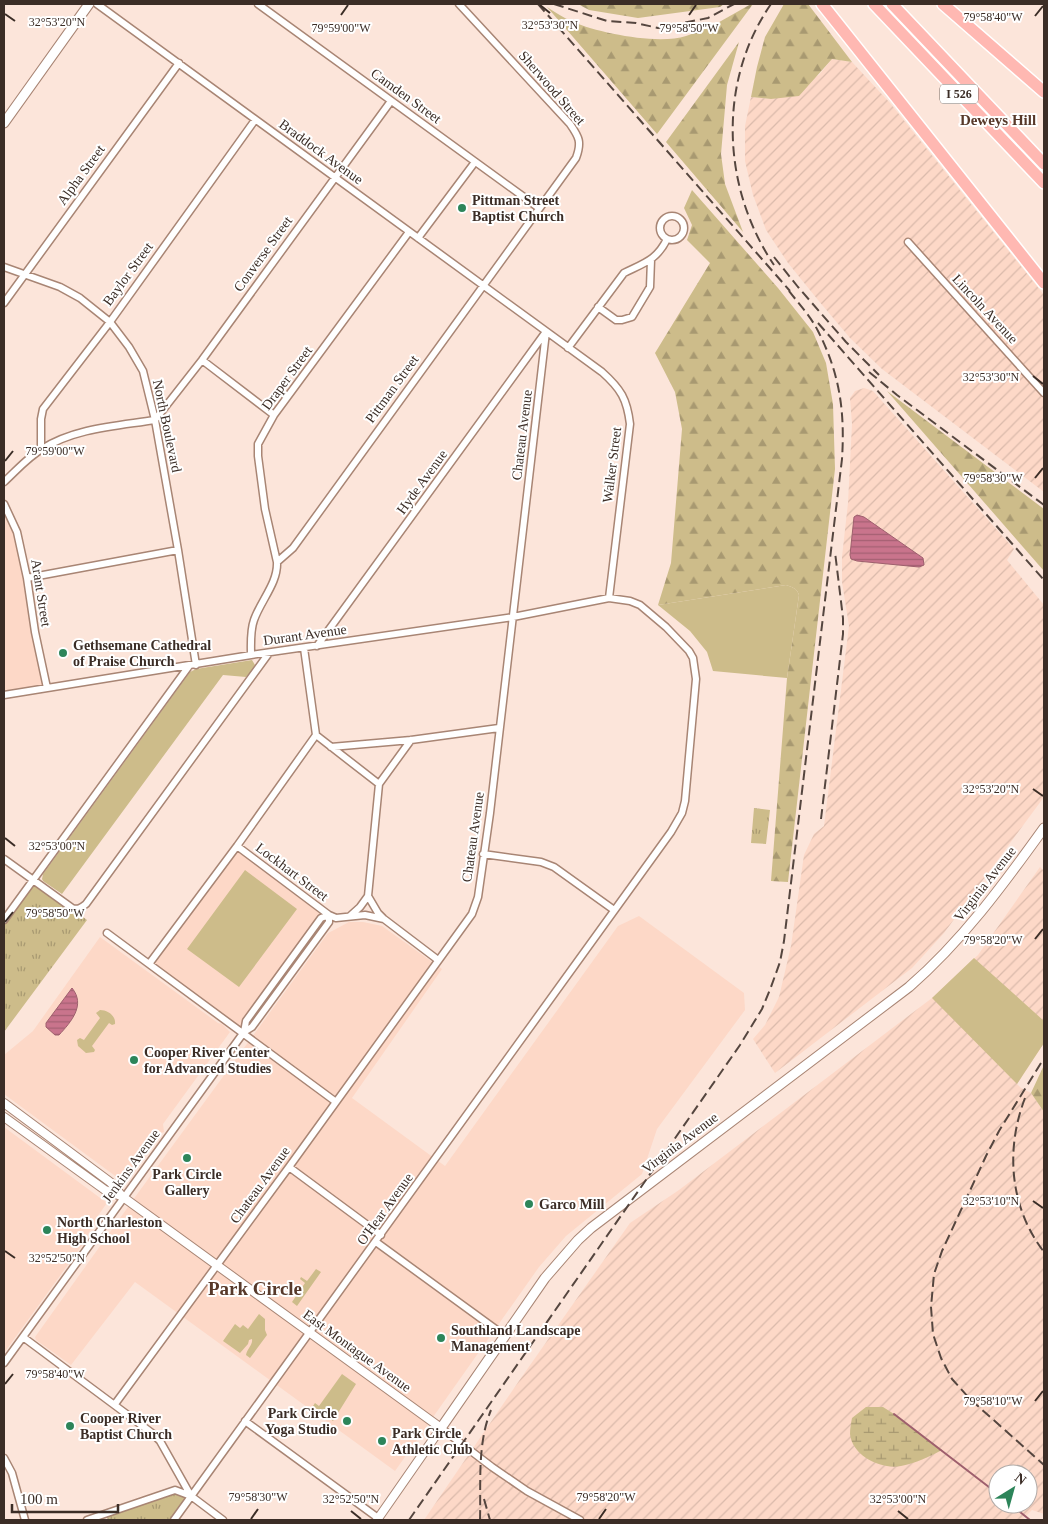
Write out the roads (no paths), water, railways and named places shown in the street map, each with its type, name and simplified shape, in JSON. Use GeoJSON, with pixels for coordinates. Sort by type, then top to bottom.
{"type":"FeatureCollection","features":[{"type":"Feature","properties":{"kind":"highway"},"geometry":{"type":"LineString","coordinates":[[822,4],[1044,283]]}},
{"type":"Feature","properties":{"kind":"highway","name":"I 526"},"geometry":{"type":"LineString","coordinates":[[874,4],[1044,184]]}},
{"type":"Feature","properties":{"kind":"highway","name":"I 526"},"geometry":{"type":"LineString","coordinates":[[892,4],[1044,164]]}},
{"type":"Feature","properties":{"kind":"highway"},"geometry":{"type":"LineString","coordinates":[[943,4],[1044,92]]}},
{"type":"Feature","properties":{"kind":"main road"},"geometry":{"type":"LineString","coordinates":[[4,123],[89,4]]}},
{"type":"Feature","properties":{"kind":"main road","name":"Virginia Avenue"},"geometry":{"type":"LineString","coordinates":[[441,1428],[545,1278],[578,1240],[591,1228],[927,972],[996,894],[1044,828]]}},
{"type":"Feature","properties":{"kind":"street","name":"Braddock Avenue"},"geometry":{"type":"LineString","coordinates":[[97,4],[529,319]]}},
{"type":"Feature","properties":{"kind":"street","name":"Camden Street"},"geometry":{"type":"LineString","coordinates":[[258,4],[539,208]]}},
{"type":"Feature","properties":{"kind":"street","name":"Sherwood Street"},"geometry":{"type":"LineString","coordinates":[[459,4],[570,124],[578,136],[580,147]]}},
{"type":"Feature","properties":{"kind":"street","name":"Alpha Street"},"geometry":{"type":"LineString","coordinates":[[4,303],[179,63]]}},
{"type":"Feature","properties":{"kind":"street","name":"Converse Street"},"geometry":{"type":"LineString","coordinates":[[155,420],[202,360],[391,101]]}},
{"type":"Feature","properties":{"kind":"street","name":"Baylor Street"},"geometry":{"type":"LineString","coordinates":[[41,449],[43,409],[110,322],[255,120]]}},
{"type":"Feature","properties":{"kind":"street","name":"Pittman Street"},"geometry":{"type":"LineString","coordinates":[[277,562],[293,548],[576,158],[580,147]]}},
{"type":"Feature","properties":{"kind":"street"},"geometry":{"type":"LineString","coordinates":[[418,238],[475,162]]}},
{"type":"Feature","properties":{"kind":"street","name":"Draper Street"},"geometry":{"type":"LineString","coordinates":[[277,562],[265,509],[258,444],[274,415],[409,232]]}},
{"type":"Feature","properties":{"kind":"street"},"geometry":{"type":"LineString","coordinates":[[568,348],[624,273],[651,260],[661,251],[667,239]]}},
{"type":"Feature","properties":{"kind":"street","name":"Lincoln Avenue"},"geometry":{"type":"LineString","coordinates":[[908,242],[1044,393]]}},
{"type":"Feature","properties":{"kind":"street"},"geometry":{"type":"LineString","coordinates":[[598,307],[616,320],[632,317],[650,287],[651,260]]}},
{"type":"Feature","properties":{"kind":"street","name":"North Boulevard"},"geometry":{"type":"LineString","coordinates":[[4,267],[60,287],[80,298],[110,322],[130,346],[143,371],[155,420],[178,550],[193,665]]}},
{"type":"Feature","properties":{"kind":"street","name":"Walker Street"},"geometry":{"type":"LineString","coordinates":[[529,319],[602,372],[618,387],[628,409],[630,424],[608,598]]}},
{"type":"Feature","properties":{"kind":"street","name":"Chateau Avenue"},"geometry":{"type":"LineString","coordinates":[[115,1404],[472,914],[478,897],[546,332]]}},
{"type":"Feature","properties":{"kind":"street","name":"Hyde Avenue"},"geometry":{"type":"LineString","coordinates":[[317,646],[546,332]]}},
{"type":"Feature","properties":{"kind":"street"},"geometry":{"type":"LineString","coordinates":[[202,360],[274,415]]}},
{"type":"Feature","properties":{"kind":"street"},"geometry":{"type":"LineString","coordinates":[[4,482],[41,449],[62,438],[90,430],[155,420]]}},
{"type":"Feature","properties":{"kind":"street","name":"Arant Street"},"geometry":{"type":"LineString","coordinates":[[4,504],[17,532],[47,688]]}},
{"type":"Feature","properties":{"kind":"street"},"geometry":{"type":"LineString","coordinates":[[27,578],[178,550]]}},
{"type":"Feature","properties":{"kind":"street"},"geometry":{"type":"LineString","coordinates":[[251,656],[251,632],[254,620],[276,575],[277,562]]}},
{"type":"Feature","properties":{"kind":"street","name":"Durant Avenue"},"geometry":{"type":"LineString","coordinates":[[4,695],[513,617],[608,598]]}},
{"type":"Feature","properties":{"kind":"street","name":"O'Hear Avenue"},"geometry":{"type":"LineString","coordinates":[[174,1520],[671,832],[682,813],[685,801],[696,679],[693,658],[689,651],[669,630],[640,605],[630,600],[608,598]]}},
{"type":"Feature","properties":{"kind":"street"},"geometry":{"type":"LineString","coordinates":[[149,964],[237,846],[316,735],[304,648]]}},
{"type":"Feature","properties":{"kind":"street"},"geometry":{"type":"LineString","coordinates":[[4,859],[72,908],[77,909],[86,904],[269,654]]}},
{"type":"Feature","properties":{"kind":"street"},"geometry":{"type":"LineString","coordinates":[[4,920],[193,665]]}},
{"type":"Feature","properties":{"kind":"street"},"geometry":{"type":"LineString","coordinates":[[331,747],[411,740],[499,728]]}},
{"type":"Feature","properties":{"kind":"street"},"geometry":{"type":"LineString","coordinates":[[316,735],[379,784]]}},
{"type":"Feature","properties":{"kind":"street"},"geometry":{"type":"LineString","coordinates":[[350,916],[368,896],[379,784],[411,740]]}},
{"type":"Feature","properties":{"kind":"street","name":"Lockhart Street"},"geometry":{"type":"LineString","coordinates":[[237,846],[329,915],[336,918],[365,915],[384,919],[438,960]]}},
{"type":"Feature","properties":{"kind":"street"},"geometry":{"type":"LineString","coordinates":[[483,854],[541,862],[554,867],[614,910]]}},
{"type":"Feature","properties":{"kind":"street"},"geometry":{"type":"LineString","coordinates":[[368,896],[384,919]]}},
{"type":"Feature","properties":{"kind":"street","name":"Jenkins Avenue"},"geometry":{"type":"LineString","coordinates":[[4,1363],[244,1032],[252,1027],[280,990],[328,922],[329,915]]}},
{"type":"Feature","properties":{"kind":"street"},"geometry":{"type":"LineString","coordinates":[[108,933],[336,1102]]}},
{"type":"Feature","properties":{"kind":"street","name":"East Montague Avenue"},"geometry":{"type":"LineString","coordinates":[[4,1104],[110,1182],[123,1197],[492,1467],[528,1491],[580,1520]]}},
{"type":"Feature","properties":{"kind":"street","name":"East Montague Avenue"},"geometry":{"type":"LineString","coordinates":[[4,1117],[105,1190],[123,1197]]}},
{"type":"Feature","properties":{"kind":"street"},"geometry":{"type":"LineString","coordinates":[[289,1167],[381,1235]]}},
{"type":"Feature","properties":{"kind":"street"},"geometry":{"type":"LineString","coordinates":[[376,1242],[504,1336]]}},
{"type":"Feature","properties":{"kind":"street"},"geometry":{"type":"LineString","coordinates":[[23,1337],[152,1433],[160,1441],[191,1496]]}},
{"type":"Feature","properties":{"kind":"street"},"geometry":{"type":"LineString","coordinates":[[245,1421],[378,1519]]}},
{"type":"Feature","properties":{"kind":"street","name":"Virginia Avenue"},"geometry":{"type":"LineString","coordinates":[[378,1519],[441,1428]]}},
{"type":"Feature","properties":{"kind":"street"},"geometry":{"type":"LineString","coordinates":[[4,1458],[12,1473],[25,1520]]}},
{"type":"Feature","properties":{"kind":"street"},"geometry":{"type":"LineString","coordinates":[[87,1520],[107,1517],[174,1490],[191,1496],[223,1520]]}},
{"type":"Feature","properties":{"kind":"waterway"},"geometry":{"type":"LineString","coordinates":[[894,1414],[988,1486]]}},
{"type":"Feature","properties":{"kind":"waterway"},"geometry":{"type":"LineString","coordinates":[[1022,1514],[1030,1520]]}},
{"type":"Feature","properties":{"kind":"railway"},"geometry":{"type":"LineString","coordinates":[[538,4],[790,291]]}},
{"type":"Feature","properties":{"kind":"railway"},"geometry":{"type":"LineString","coordinates":[[554,4],[607,21],[636,23],[658,28],[708,18],[734,4]]}},
{"type":"Feature","properties":{"kind":"railway"},"geometry":{"type":"LineString","coordinates":[[771,4],[753,34],[741,67],[735,101],[733,135],[736,169],[744,203],[757,235],[774,265]]}},
{"type":"Feature","properties":{"kind":"railway"},"geometry":{"type":"LineString","coordinates":[[774,257],[846,342],[879,375]]}},
{"type":"Feature","properties":{"kind":"railway"},"geometry":{"type":"LineString","coordinates":[[409,1520],[740,1045],[762,1009],[780,962],[843,442],[842,409],[831,363],[815,325],[786,287]]}},
{"type":"Feature","properties":{"kind":"railway"},"geometry":{"type":"LineString","coordinates":[[818,323],[1044,580]]}},
{"type":"Feature","properties":{"kind":"railway"},"geometry":{"type":"LineString","coordinates":[[869,372],[1044,505]]}},
{"type":"Feature","properties":{"kind":"railway"},"geometry":{"type":"LineString","coordinates":[[821,819],[843,634],[843,618],[835,552]]}},
{"type":"Feature","properties":{"kind":"railway"},"geometry":{"type":"LineString","coordinates":[[1041,1063],[999,1131],[942,1251],[934,1274],[931,1307],[933,1334],[941,1358],[952,1379],[970,1399],[1044,1465]]}},
{"type":"Feature","properties":{"kind":"railway"},"geometry":{"type":"LineString","coordinates":[[1025,1098],[1015,1138],[1014,1178],[1024,1217],[1044,1252]]}},
{"type":"Feature","properties":{"kind":"railway"},"geometry":{"type":"LineString","coordinates":[[480,1520],[482,1450],[491,1410]]}},
{"type":"Feature","properties":{"kind":"railway"},"geometry":{"type":"LineString","coordinates":[[484,1499],[490,1520]]}},
{"type":"Feature","properties":{"kind":"place","name":"Pittman Street Baptist Church"},"geometry":{"type":"Point","coordinates":[462,208]}},
{"type":"Feature","properties":{"kind":"place","name":"Gethsemane Cathedral of Praise Church"},"geometry":{"type":"Point","coordinates":[63,653]}},
{"type":"Feature","properties":{"kind":"place","name":"Cooper River Center for Advanced Studies"},"geometry":{"type":"Point","coordinates":[134,1060]}},
{"type":"Feature","properties":{"kind":"place","name":"Park Circle Gallery"},"geometry":{"type":"Point","coordinates":[187,1158]}},
{"type":"Feature","properties":{"kind":"place","name":"Garco Mill"},"geometry":{"type":"Point","coordinates":[529,1204]}},
{"type":"Feature","properties":{"kind":"place","name":"North Charleston High School"},"geometry":{"type":"Point","coordinates":[47,1230]}},
{"type":"Feature","properties":{"kind":"place","name":"Southland Landscape Management"},"geometry":{"type":"Point","coordinates":[441,1338]}},
{"type":"Feature","properties":{"kind":"place","name":"Park Circle Yoga Studio"},"geometry":{"type":"Point","coordinates":[347,1421]}},
{"type":"Feature","properties":{"kind":"place","name":"Cooper River Baptist Church"},"geometry":{"type":"Point","coordinates":[70,1426]}},
{"type":"Feature","properties":{"kind":"place","name":"Park Circle Athletic Club"},"geometry":{"type":"Point","coordinates":[382,1441]}},
{"type":"Feature","properties":{"kind":"district","name":"Deweys Hill"},"geometry":{"type":"Point","coordinates":[998,120]}},
{"type":"Feature","properties":{"kind":"district","name":"Park Circle"},"geometry":{"type":"Point","coordinates":[255,1288]}}]}
